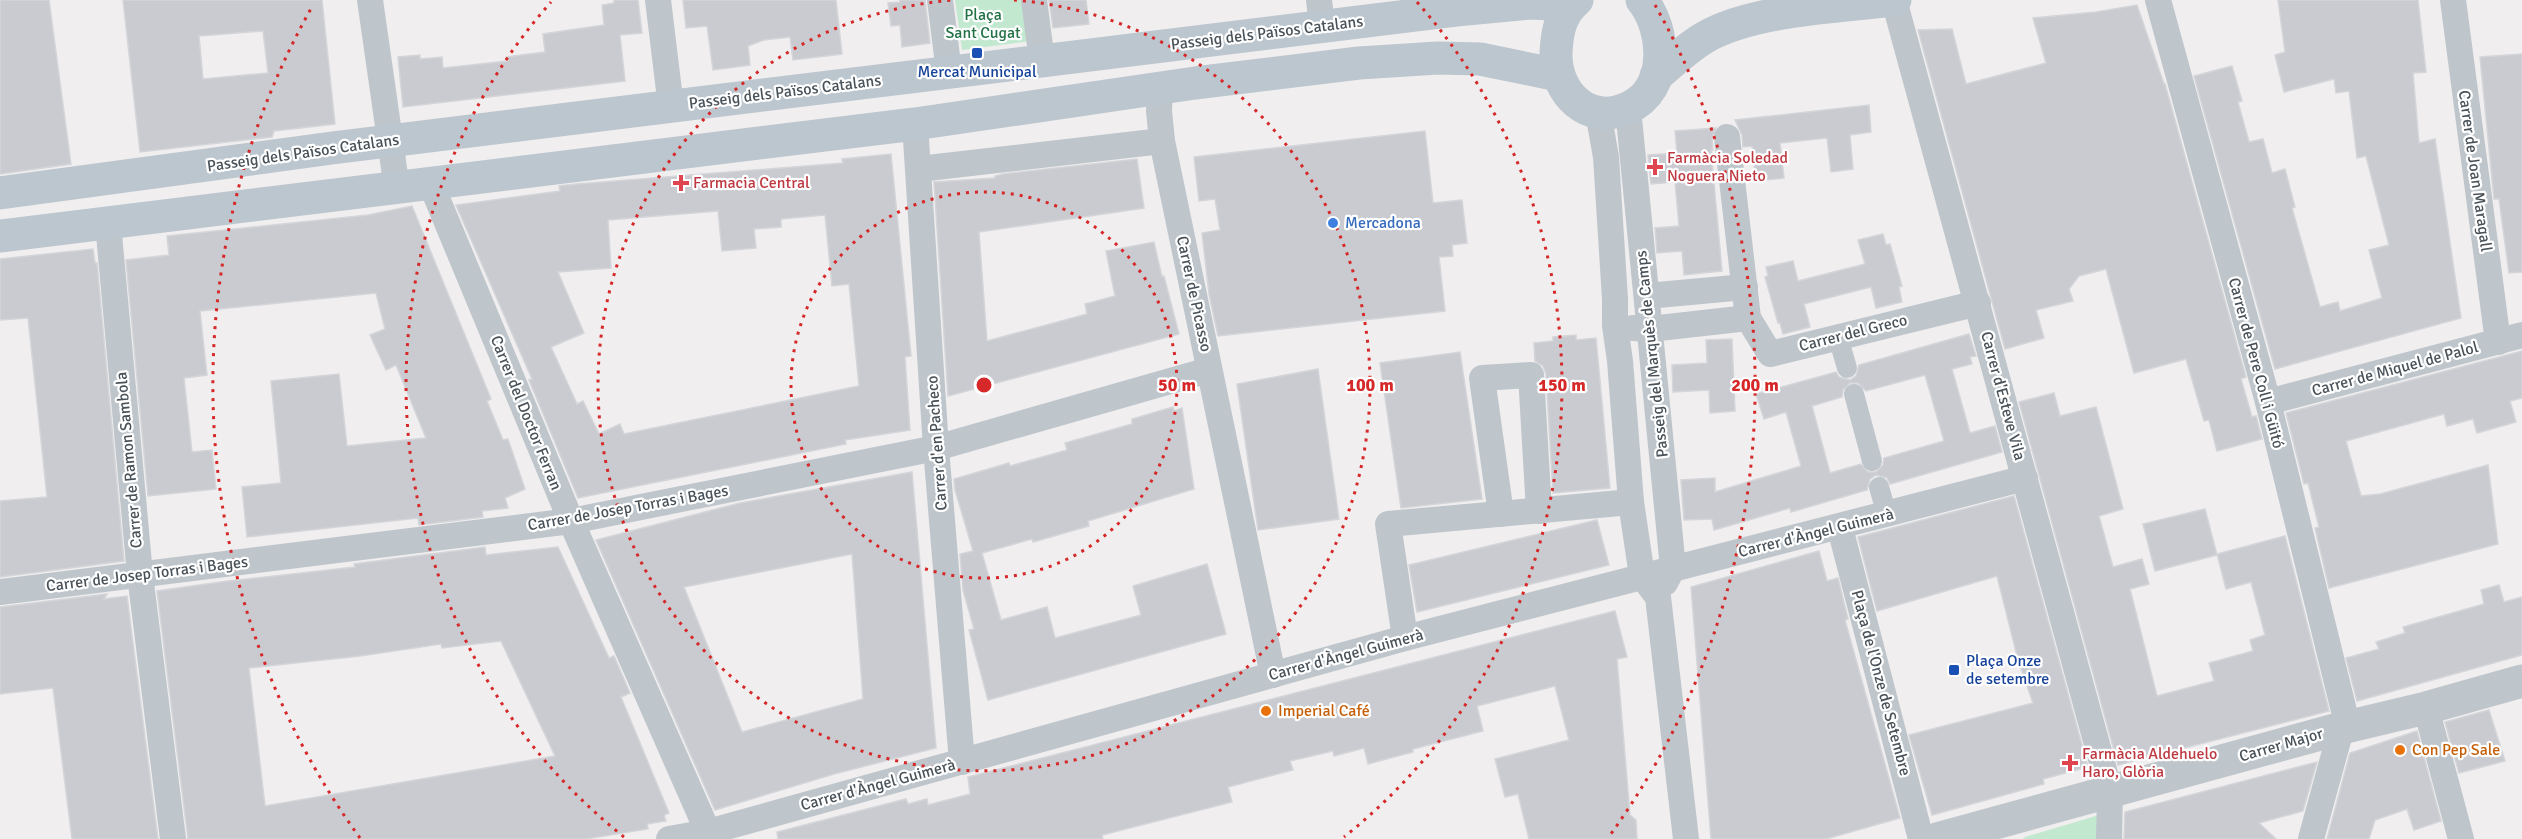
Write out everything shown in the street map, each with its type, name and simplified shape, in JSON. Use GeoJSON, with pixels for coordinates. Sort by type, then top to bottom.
{"type":"FeatureCollection","features":[{"type":"Feature","properties":{"kind":"main road"},"geometry":{"type":"LineString","coordinates":[[1642,0],[1650,10],[1660,42],[1656,76]]}},
{"type":"Feature","properties":{"kind":"main road"},"geometry":{"type":"LineString","coordinates":[[1574,3],[1564,14],[1558,33],[1556,58],[1558,75],[1567,94],[1584,107],[1613,110],[1641,98],[1656,76],[1694,45],[1732,24],[1758,18],[1895,0]]}},
{"type":"Feature","properties":{"kind":"main road","name":"Passeig dels Països Catalans"},"geometry":{"type":"LineString","coordinates":[[0,193],[392,141],[1042,61],[1320,13],[1574,3]]}},
{"type":"Feature","properties":{"kind":"main road"},"geometry":{"type":"LineString","coordinates":[[0,236],[915,124],[1339,65],[1438,58],[1480,59],[1558,75]]}},
{"type":"Feature","properties":{"kind":"street"},"geometry":{"type":"LineString","coordinates":[[370,0],[392,141],[397,189]]}},
{"type":"Feature","properties":{"kind":"street"},"geometry":{"type":"LineString","coordinates":[[658,0],[670,107]]}},
{"type":"Feature","properties":{"kind":"street"},"geometry":{"type":"LineString","coordinates":[[940,0],[949,72]]}},
{"type":"Feature","properties":{"kind":"street"},"geometry":{"type":"LineString","coordinates":[[1034,0],[1042,61]]}},
{"type":"Feature","properties":{"kind":"street","name":"Carrer d'Esteve Vila"},"geometry":{"type":"LineString","coordinates":[[1895,0],[2110,792],[2109,839]]}},
{"type":"Feature","properties":{"kind":"street","name":"Carrer de Pere Coll i Güitó"},"geometry":{"type":"LineString","coordinates":[[2158,0],[2268,402],[2345,715],[2311,839]]}},
{"type":"Feature","properties":{"kind":"street","name":"Carrer de Joan Maragall"},"geometry":{"type":"LineString","coordinates":[[2453,0],[2510,338]]}},
{"type":"Feature","properties":{"kind":"street","name":"Carrer de Picasso"},"geometry":{"type":"LineString","coordinates":[[1160,89],[1159,111],[1162,141],[1273,675]]}},
{"type":"Feature","properties":{"kind":"street","name":"Passeig del Marquès de Camps"},"geometry":{"type":"LineString","coordinates":[[1613,110],[1647,296],[1673,568]]}},
{"type":"Feature","properties":{"kind":"street","name":"Passeig del Marquès de Camps"},"geometry":{"type":"LineString","coordinates":[[1613,110],[1606,157],[1616,299],[1615,326],[1620,361],[1631,502],[1642,576],[1658,597]]}},
{"type":"Feature","properties":{"kind":"street","name":"Carrer d'en Pacheco"},"geometry":{"type":"LineString","coordinates":[[915,124],[936,448],[962,762]]}},
{"type":"Feature","properties":{"kind":"street","name":"Carrer del Greco"},"geometry":{"type":"LineString","coordinates":[[1727,138],[1748,318],[1770,354],[1978,303]]}},
{"type":"Feature","properties":{"kind":"street"},"geometry":{"type":"LineString","coordinates":[[919,169],[1162,141]]}},
{"type":"Feature","properties":{"kind":"street","name":"Carrer del Doctor Ferran"},"geometry":{"type":"LineString","coordinates":[[431,184],[571,521],[710,835]]}},
{"type":"Feature","properties":{"kind":"street","name":"Carrer de Ramon Sambola"},"geometry":{"type":"LineString","coordinates":[[108,223],[140,574],[172,839]]}},
{"type":"Feature","properties":{"kind":"street"},"geometry":{"type":"LineString","coordinates":[[1647,296],[1745,287]]}},
{"type":"Feature","properties":{"kind":"street"},"geometry":{"type":"LineString","coordinates":[[1615,326],[1650,329],[1748,318]]}},
{"type":"Feature","properties":{"kind":"street"},"geometry":{"type":"LineString","coordinates":[[1838,337],[1847,369]]}},
{"type":"Feature","properties":{"kind":"street","name":"Carrer de Miquel de Palol"},"geometry":{"type":"LineString","coordinates":[[2268,402],[2510,338]]}},
{"type":"Feature","properties":{"kind":"street","name":"Carrer de Josep Torras i Bages"},"geometry":{"type":"LineString","coordinates":[[0,592],[571,521],[936,448],[1209,370]]}},
{"type":"Feature","properties":{"kind":"street"},"geometry":{"type":"LineString","coordinates":[[1501,514],[1482,378],[1531,375],[1539,511]]}},
{"type":"Feature","properties":{"kind":"street"},"geometry":{"type":"LineString","coordinates":[[1854,394],[1872,461]]}},
{"type":"Feature","properties":{"kind":"street","name":"Carrer d'Àngel Guimerà"},"geometry":{"type":"LineString","coordinates":[[669,839],[710,835],[1405,638],[1673,568],[1840,528],[2025,478]]}},
{"type":"Feature","properties":{"kind":"street"},"geometry":{"type":"LineString","coordinates":[[1879,487],[1887,515]]}},
{"type":"Feature","properties":{"kind":"street"},"geometry":{"type":"LineString","coordinates":[[1405,638],[1388,524],[1631,502]]}},
{"type":"Feature","properties":{"kind":"street","name":"Plaça de l'Onze de Setembre"},"geometry":{"type":"LineString","coordinates":[[1840,528],[1921,839]]}},
{"type":"Feature","properties":{"kind":"street"},"geometry":{"type":"LineString","coordinates":[[1673,568],[1658,597],[1686,839]]}},
{"type":"Feature","properties":{"kind":"street","name":"Carrer Major"},"geometry":{"type":"LineString","coordinates":[[1937,839],[2004,831],[2110,792],[2522,681]]}},
{"type":"Feature","properties":{"kind":"street"},"geometry":{"type":"LineString","coordinates":[[2426,708],[2461,839]]}},
{"type":"Feature","properties":{"kind":"green space","name":"Plaça Sant Cugat"},"geometry":{"type":"Polygon","coordinates":[[[955,0],[1027,0],[1032,41],[962,50],[955,0]]]}},
{"type":"Feature","properties":{"kind":"green space"},"geometry":{"type":"Polygon","coordinates":[[[2099,815],[2099,839],[2023,839],[2025,837],[2099,815]]]}},
{"type":"Feature","properties":{"kind":"building"},"geometry":{"type":"Polygon","coordinates":[[[0,0],[49,0],[71,164],[0,174],[0,0]]]}},
{"type":"Feature","properties":{"kind":"building"},"geometry":{"type":"Polygon","coordinates":[[[123,0],[322,0],[335,124],[274,131],[272,137],[140,152],[123,0]],[[263,31],[199,36],[203,79],[268,73],[263,31]]]}},
{"type":"Feature","properties":{"kind":"building"},"geometry":{"type":"Polygon","coordinates":[[[614,0],[638,0],[642,33],[620,35],[625,81],[403,107],[398,57],[420,55],[420,59],[442,57],[443,68],[508,61],[507,57],[545,52],[543,34],[604,25],[602,5],[614,3],[614,0]]]}},
{"type":"Feature","properties":{"kind":"building"},"geometry":{"type":"Polygon","coordinates":[[[683,0],[836,0],[842,54],[793,60],[790,37],[764,40],[748,46],[750,65],[713,70],[707,26],[686,28],[683,0]]]}},
{"type":"Feature","properties":{"kind":"building"},"geometry":{"type":"Polygon","coordinates":[[[900,0],[925,0],[930,43],[902,47],[900,25],[891,26],[888,3],[900,2],[900,0]]]}},
{"type":"Feature","properties":{"kind":"building"},"geometry":{"type":"Polygon","coordinates":[[[1049,0],[1086,0],[1089,24],[1053,28],[1049,0]]]}},
{"type":"Feature","properties":{"kind":"building"},"geometry":{"type":"Polygon","coordinates":[[[2278,0],[2418,0],[2426,72],[2413,73],[2419,143],[2435,139],[2461,318],[2275,369],[2194,76],[2232,66],[2242,101],[2238,102],[2249,142],[2263,139],[2272,173],[2285,169],[2295,207],[2292,208],[2320,307],[2338,302],[2340,311],[2382,298],[2369,250],[2389,245],[2366,156],[2357,158],[2349,91],[2336,93],[2334,79],[2284,92],[2275,55],[2285,52],[2278,0]]]}},
{"type":"Feature","properties":{"kind":"building"},"geometry":{"type":"Polygon","coordinates":[[[2137,5],[2165,84],[2246,377],[2241,379],[2252,417],[2256,416],[2262,439],[2217,451],[2209,420],[2204,421],[2186,359],[2134,373],[2106,269],[2079,276],[2069,289],[2073,301],[2036,310],[2044,338],[2005,349],[1918,30],[1952,29],[1966,84],[2046,63],[2033,18],[2096,12],[2137,5]]]}},
{"type":"Feature","properties":{"kind":"building"},"geometry":{"type":"Polygon","coordinates":[[[2522,54],[2522,272],[2509,273],[2499,199],[2494,199],[2480,57],[2522,54]]]}},
{"type":"Feature","properties":{"kind":"building"},"geometry":{"type":"Polygon","coordinates":[[[1869,105],[1871,132],[1850,135],[1853,169],[1831,172],[1827,138],[1780,143],[1784,178],[1756,181],[1752,146],[1743,147],[1742,135],[1735,120],[1869,105]]]}},
{"type":"Feature","properties":{"kind":"building"},"geometry":{"type":"Polygon","coordinates":[[[1716,128],[1712,138],[1713,150],[1711,150],[1722,271],[1684,275],[1682,251],[1657,253],[1655,228],[1679,226],[1675,182],[1651,184],[1648,155],[1677,153],[1675,131],[1716,128]]]}},
{"type":"Feature","properties":{"kind":"building","name":"Mercadona"},"geometry":{"type":"Polygon","coordinates":[[[1425,131],[1433,203],[1462,200],[1467,243],[1452,245],[1453,256],[1439,257],[1445,311],[1218,336],[1209,294],[1202,233],[1220,230],[1215,199],[1199,201],[1194,157],[1425,131]]]}},
{"type":"Feature","properties":{"kind":"building"},"geometry":{"type":"Polygon","coordinates":[[[891,154],[911,356],[905,357],[910,430],[845,440],[846,444],[578,498],[529,380],[532,379],[456,205],[560,191],[559,186],[843,163],[842,159],[891,154]],[[718,211],[608,220],[611,268],[558,272],[584,333],[551,347],[577,404],[583,401],[599,434],[620,424],[624,434],[859,386],[849,284],[832,286],[825,215],[781,219],[781,227],[754,229],[756,248],[722,251],[718,211]]]}},
{"type":"Feature","properties":{"kind":"building"},"geometry":{"type":"Polygon","coordinates":[[[1137,159],[1144,208],[979,232],[987,341],[1087,314],[1085,304],[1115,296],[1106,251],[1154,242],[1179,334],[948,396],[934,182],[995,178],[1003,174],[1137,159]]]}},
{"type":"Feature","properties":{"kind":"building"},"geometry":{"type":"Polygon","coordinates":[[[412,206],[491,399],[487,401],[503,440],[508,439],[525,489],[505,498],[508,508],[482,511],[483,517],[419,525],[418,518],[247,537],[242,487],[281,483],[271,381],[339,374],[347,446],[426,438],[396,365],[386,370],[370,335],[385,329],[376,293],[200,311],[207,375],[184,378],[192,452],[212,450],[216,489],[148,496],[126,260],[169,255],[167,236],[368,215],[412,206]]]}},
{"type":"Feature","properties":{"kind":"building"},"geometry":{"type":"Polygon","coordinates":[[[1883,234],[1886,245],[1890,244],[1902,286],[1899,287],[1902,302],[1876,308],[1871,287],[1804,304],[1810,327],[1783,334],[1765,277],[1768,276],[1766,267],[1793,261],[1798,281],[1865,264],[1858,240],[1883,234]]]}},
{"type":"Feature","properties":{"kind":"building"},"geometry":{"type":"Polygon","coordinates":[[[93,249],[95,263],[97,263],[124,561],[0,577],[0,501],[47,497],[28,318],[0,320],[0,259],[93,249]]]}},
{"type":"Feature","properties":{"kind":"building"},"geometry":{"type":"Polygon","coordinates":[[[1969,334],[1976,356],[1970,357],[1972,364],[1952,369],[1970,433],[1995,426],[2002,452],[1890,484],[1887,478],[1876,475],[1870,479],[1867,490],[1791,512],[1790,508],[1714,530],[1712,519],[1684,520],[1681,480],[1715,478],[1715,492],[1801,466],[1786,412],[1764,419],[1756,394],[1836,372],[1839,377],[1850,380],[1856,376],[1859,365],[1969,334]],[[1925,375],[1866,391],[1858,383],[1850,383],[1843,390],[1842,397],[1812,406],[1830,473],[1861,464],[1868,472],[1876,472],[1883,465],[1884,458],[1944,441],[1925,375]]]}},
{"type":"Feature","properties":{"kind":"building"},"geometry":{"type":"Polygon","coordinates":[[[1576,335],[1576,340],[1596,338],[1610,488],[1553,493],[1546,374],[1543,366],[1535,361],[1534,343],[1553,341],[1553,337],[1576,335]]]}},
{"type":"Feature","properties":{"kind":"building"},"geometry":{"type":"Polygon","coordinates":[[[1732,339],[1735,411],[1710,413],[1709,390],[1673,392],[1672,365],[1707,363],[1706,340],[1732,339]]]}},
{"type":"Feature","properties":{"kind":"building"},"geometry":{"type":"Polygon","coordinates":[[[2522,351],[2522,398],[2510,401],[2516,422],[2477,433],[2473,419],[2447,426],[2444,414],[2346,441],[2361,496],[2380,494],[2488,465],[2498,544],[2329,588],[2315,528],[2319,527],[2308,483],[2304,484],[2286,413],[2522,351]]]}},
{"type":"Feature","properties":{"kind":"building"},"geometry":{"type":"Polygon","coordinates":[[[1460,352],[1482,499],[1401,508],[1380,363],[1460,352]]]}},
{"type":"Feature","properties":{"kind":"building"},"geometry":{"type":"Polygon","coordinates":[[[1318,369],[1339,519],[1258,530],[1237,384],[1318,369]]]}},
{"type":"Feature","properties":{"kind":"building"},"geometry":{"type":"Polygon","coordinates":[[[2054,393],[2060,416],[2096,407],[2123,509],[2099,516],[2113,567],[2142,559],[2149,584],[2130,589],[2157,696],[2214,681],[2209,663],[2253,651],[2250,640],[2265,635],[2251,582],[2226,589],[2217,554],[2285,536],[2329,711],[2118,765],[2019,402],[2054,393]]]}},
{"type":"Feature","properties":{"kind":"building"},"geometry":{"type":"Polygon","coordinates":[[[1173,407],[1174,411],[1182,408],[1194,489],[1088,521],[1089,526],[1033,542],[1032,539],[982,553],[1001,620],[1047,607],[1055,638],[1141,615],[1133,586],[1207,564],[1226,634],[988,700],[969,630],[974,629],[963,590],[960,554],[973,551],[955,490],[954,479],[1009,463],[1010,466],[1067,450],[1065,443],[1132,424],[1132,419],[1173,407]]]}},
{"type":"Feature","properties":{"kind":"building"},"geometry":{"type":"Polygon","coordinates":[[[912,472],[936,748],[834,774],[715,810],[596,540],[740,503],[912,472]],[[852,554],[684,587],[742,732],[863,699],[852,554]]]}},
{"type":"Feature","properties":{"kind":"building"},"geometry":{"type":"Polygon","coordinates":[[[2014,496],[2088,767],[2043,779],[2044,784],[1932,815],[1909,735],[2033,703],[2018,660],[1997,576],[1877,611],[1858,537],[2014,496]]]}},
{"type":"Feature","properties":{"kind":"building"},"geometry":{"type":"Polygon","coordinates":[[[2205,509],[2217,555],[2155,571],[2143,524],[2205,509]]]}},
{"type":"Feature","properties":{"kind":"building"},"geometry":{"type":"Polygon","coordinates":[[[1597,520],[1609,565],[1417,612],[1409,565],[1597,520]]]}},
{"type":"Feature","properties":{"kind":"building"},"geometry":{"type":"Polygon","coordinates":[[[485,547],[486,555],[558,547],[609,658],[614,656],[630,693],[621,697],[669,813],[664,815],[666,821],[647,824],[648,829],[586,839],[188,839],[157,591],[355,567],[354,564],[485,547]],[[501,641],[442,648],[441,644],[360,656],[249,668],[265,806],[555,756],[501,641]]]}},
{"type":"Feature","properties":{"kind":"building"},"geometry":{"type":"Polygon","coordinates":[[[1819,551],[1827,581],[1838,578],[1848,619],[1845,620],[1900,818],[1826,839],[1711,839],[1691,587],[1819,551]]]}},
{"type":"Feature","properties":{"kind":"building"},"geometry":{"type":"Polygon","coordinates":[[[2499,585],[2504,602],[2522,597],[2522,655],[2357,701],[2346,658],[2379,649],[2376,642],[2405,633],[2403,627],[2484,604],[2481,590],[2499,585]]]}},
{"type":"Feature","properties":{"kind":"building"},"geometry":{"type":"Polygon","coordinates":[[[107,594],[104,599],[127,596],[158,839],[72,839],[53,688],[0,694],[0,607],[107,594]]]}},
{"type":"Feature","properties":{"kind":"building"},"geometry":{"type":"Polygon","coordinates":[[[1615,611],[1627,657],[1617,659],[1630,815],[1636,820],[1637,839],[1529,839],[1518,794],[1505,797],[1495,759],[1569,740],[1555,686],[1477,706],[1483,731],[1413,749],[1413,752],[1368,764],[1364,748],[1334,756],[1333,751],[1290,761],[1293,770],[1228,787],[1232,802],[1102,835],[1103,839],[778,839],[777,832],[906,799],[908,804],[927,799],[928,805],[970,794],[968,777],[1615,611]]]}},
{"type":"Feature","properties":{"kind":"building"},"geometry":{"type":"Polygon","coordinates":[[[2489,710],[2505,761],[2459,773],[2445,722],[2489,710]]]}},
{"type":"Feature","properties":{"kind":"building"},"geometry":{"type":"Polygon","coordinates":[[[2417,731],[2441,821],[2414,830],[2407,809],[2375,820],[2369,839],[2327,839],[2350,753],[2417,731]]]}},
{"type":"Feature","properties":{"kind":"building"},"geometry":{"type":"Polygon","coordinates":[[[2317,762],[2303,811],[2259,823],[2276,839],[2124,839],[2125,812],[2317,762]]]}},
{"type":"Feature","properties":{"kind":"place","name":"Mercat Municipal"},"geometry":{"type":"Point","coordinates":[977,53]}},
{"type":"Feature","properties":{"kind":"place","name":"Farmàcia Soledad Noguera Nieto"},"geometry":{"type":"Point","coordinates":[1655,167]}},
{"type":"Feature","properties":{"kind":"place","name":"Farmacia Central"},"geometry":{"type":"Point","coordinates":[681,183]}},
{"type":"Feature","properties":{"kind":"place","name":"Mercadona"},"geometry":{"type":"Point","coordinates":[1333,223]}},
{"type":"Feature","properties":{"kind":"place","name":"Plaça Onze de setembre"},"geometry":{"type":"Point","coordinates":[1954,670]}},
{"type":"Feature","properties":{"kind":"place","name":"Imperial Café"},"geometry":{"type":"Point","coordinates":[1266,711]}},
{"type":"Feature","properties":{"kind":"place","name":"Con Pep Sale"},"geometry":{"type":"Point","coordinates":[2400,750]}},
{"type":"Feature","properties":{"kind":"place","name":"Farmàcia Aldehuelo Haro, Glòria"},"geometry":{"type":"Point","coordinates":[2070,763]}}]}
